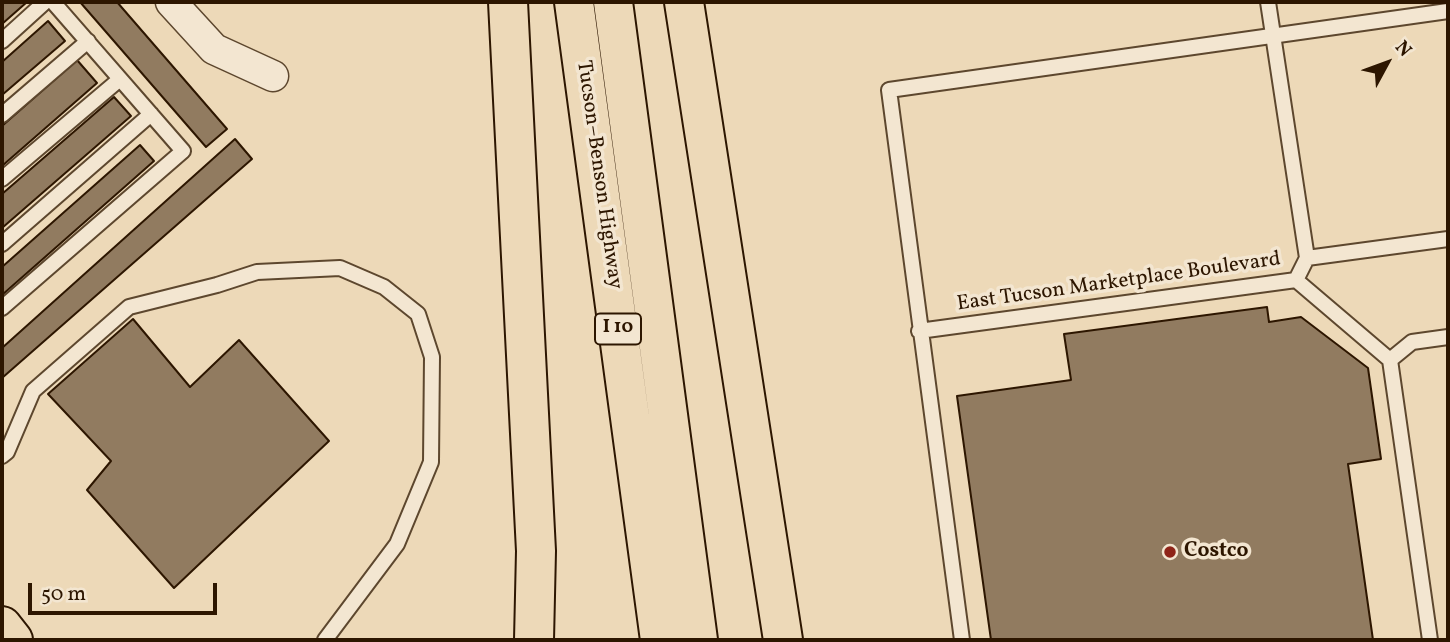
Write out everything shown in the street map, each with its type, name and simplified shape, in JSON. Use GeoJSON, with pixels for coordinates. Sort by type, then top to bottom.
{"type":"FeatureCollection","features":[{"type":"Feature","properties":{"kind":"main road"},"geometry":{"type":"LineString","coordinates":[[508,2],[536,551],[534,640]]}},
{"type":"Feature","properties":{"kind":"main road","name":"Tucson–Benson Highway"},"geometry":{"type":"LineString","coordinates":[[574,2],[660,640]]}},
{"type":"Feature","properties":{"kind":"main road","name":"Tucson–Benson Highway"},"geometry":{"type":"LineString","coordinates":[[612,2],[698,640]]}},
{"type":"Feature","properties":{"kind":"main road"},"geometry":{"type":"LineString","coordinates":[[684,2],[783,640]]}},
{"type":"Feature","properties":{"kind":"main road"},"geometry":{"type":"LineString","coordinates":[[2,626],[13,640]]}},
{"type":"Feature","properties":{"kind":"street"},"geometry":{"type":"LineString","coordinates":[[171,2],[214,49],[273,76]]}},
{"type":"Feature","properties":{"kind":"lane"},"geometry":{"type":"LineString","coordinates":[[2,41],[45,2]]}},
{"type":"Feature","properties":{"kind":"lane"},"geometry":{"type":"LineString","coordinates":[[2,308],[183,151],[53,2]]}},
{"type":"Feature","properties":{"kind":"lane"},"geometry":{"type":"LineString","coordinates":[[1268,2],[1307,258],[1296,280]]}},
{"type":"Feature","properties":{"kind":"lane"},"geometry":{"type":"LineString","coordinates":[[962,640],[889,90],[1448,11]]}},
{"type":"Feature","properties":{"kind":"lane"},"geometry":{"type":"LineString","coordinates":[[2,115],[88,41]]}},
{"type":"Feature","properties":{"kind":"lane"},"geometry":{"type":"LineString","coordinates":[[2,179],[120,79]]}},
{"type":"Feature","properties":{"kind":"lane"},"geometry":{"type":"LineString","coordinates":[[2,244],[151,114]]}},
{"type":"Feature","properties":{"kind":"lane"},"geometry":{"type":"LineString","coordinates":[[1307,258],[1448,239]]}},
{"type":"Feature","properties":{"kind":"lane"},"geometry":{"type":"LineString","coordinates":[[2,456],[7,452],[33,391],[129,307],[257,272],[340,268],[384,287],[418,314],[432,357],[431,462],[397,544],[325,640]]}},
{"type":"Feature","properties":{"kind":"lane","name":"East Tucson Marketplace Boulevard"},"geometry":{"type":"LineString","coordinates":[[919,331],[1296,280],[1390,360]]}},
{"type":"Feature","properties":{"kind":"lane"},"geometry":{"type":"LineString","coordinates":[[1430,640],[1390,360],[1412,342],[1448,337]]}},
{"type":"Feature","properties":{"kind":"building"},"geometry":{"type":"Polygon","coordinates":[[[2,2],[27,2],[2,24],[2,2]]]}},
{"type":"Feature","properties":{"kind":"building"},"geometry":{"type":"Polygon","coordinates":[[[80,2],[117,2],[227,129],[206,147],[80,2]]]}},
{"type":"Feature","properties":{"kind":"building"},"geometry":{"type":"Polygon","coordinates":[[[48,21],[65,41],[2,95],[2,62],[48,21]]]}},
{"type":"Feature","properties":{"kind":"building"},"geometry":{"type":"Polygon","coordinates":[[[77,60],[97,83],[2,166],[2,126],[77,60]]]}},
{"type":"Feature","properties":{"kind":"building"},"geometry":{"type":"Polygon","coordinates":[[[114,97],[131,116],[2,228],[2,194],[114,97]]]}},
{"type":"Feature","properties":{"kind":"building"},"geometry":{"type":"Polygon","coordinates":[[[235,139],[252,159],[2,378],[2,348],[235,139]]]}},
{"type":"Feature","properties":{"kind":"building"},"geometry":{"type":"Polygon","coordinates":[[[140,145],[154,161],[2,295],[2,267],[140,145]]]}},
{"type":"Feature","properties":{"kind":"building","name":"Costco"},"geometry":{"type":"Polygon","coordinates":[[[1267,307],[1269,322],[1301,317],[1368,368],[1381,459],[1348,464],[1373,640],[991,640],[957,396],[1071,380],[1064,334],[1267,307]]]}},
{"type":"Feature","properties":{"kind":"building"},"geometry":{"type":"Polygon","coordinates":[[[133,319],[190,387],[239,340],[329,441],[174,588],[87,490],[111,461],[48,394],[133,319]]]}},
{"type":"Feature","properties":{"kind":"place","name":"Costco"},"geometry":{"type":"Point","coordinates":[1170,552]}}]}
